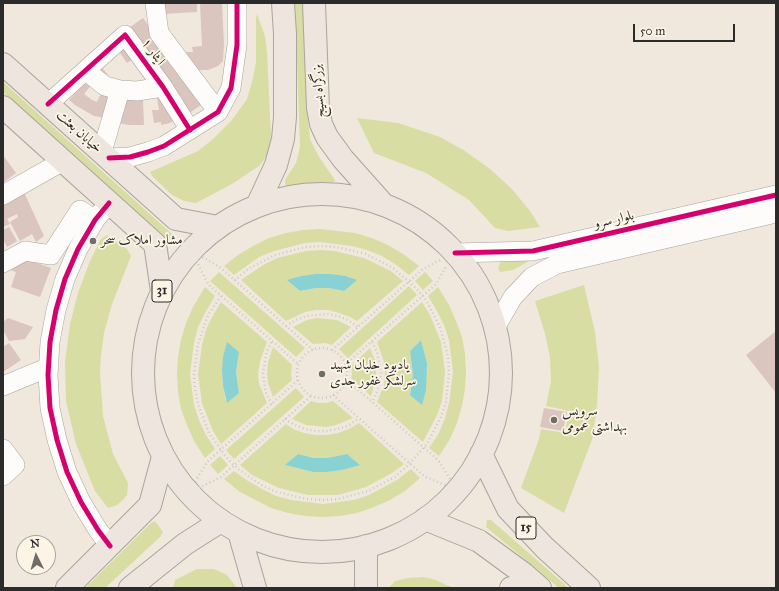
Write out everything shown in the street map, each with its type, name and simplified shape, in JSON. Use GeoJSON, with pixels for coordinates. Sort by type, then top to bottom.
{"type":"FeatureCollection","features":[{"type":"Feature","properties":{"kind":"main road"},"geometry":{"type":"LineString","coordinates":[[273,3],[285,28]]}},
{"type":"Feature","properties":{"kind":"main road"},"geometry":{"type":"LineString","coordinates":[[257,206],[276,165],[283,139],[286,117],[284,3]]}},
{"type":"Feature","properties":{"kind":"main road","name":"بزرگراه بسیج"},"geometry":{"type":"LineString","coordinates":[[314,3],[318,108],[321,124],[327,136],[343,159],[384,205]]}},
{"type":"Feature","properties":{"kind":"main road","name":"خیابان بعثت"},"geometry":{"type":"LineString","coordinates":[[3,64],[176,219],[218,227]]}},
{"type":"Feature","properties":{"kind":"main road"},"geometry":{"type":"LineString","coordinates":[[3,107],[155,244],[162,291]]}},
{"type":"Feature","properties":{"kind":"main road","name":"31"},"geometry":{"type":"LineString","coordinates":[[320,194],[342,195],[384,205],[404,214],[439,238],[455,253],[480,288],[496,328],[500,350],[500,393],[490,435],[470,473],[457,490],[442,506],[425,519],[406,530],[366,546],[323,552],[280,547],[259,541],[221,521],[188,493],[163,457],[154,438],[144,396],[142,375],[143,353],[153,311],[162,291],[173,273],[191,250],[218,227],[237,215],[257,206],[284,198],[320,194]]}},
{"type":"Feature","properties":{"kind":"main road","name":"15"},"geometry":{"type":"LineString","coordinates":[[481,454],[508,509],[545,548],[590,588]]}},
{"type":"Feature","properties":{"kind":"main road"},"geometry":{"type":"LineString","coordinates":[[67,588],[150,505],[163,457]]}},
{"type":"Feature","properties":{"kind":"main road"},"geometry":{"type":"LineString","coordinates":[[425,519],[479,541],[538,586]]}},
{"type":"Feature","properties":{"kind":"main road"},"geometry":{"type":"LineString","coordinates":[[130,588],[184,544],[221,521]]}},
{"type":"Feature","properties":{"kind":"main road"},"geometry":{"type":"LineString","coordinates":[[240,532],[255,588]]}},
{"type":"Feature","properties":{"kind":"main road"},"geometry":{"type":"LineString","coordinates":[[366,546],[366,588]]}},
{"type":"Feature","properties":{"kind":"main road"},"geometry":{"type":"LineString","coordinates":[[511,588],[538,586]]}},
{"type":"Feature","properties":{"kind":"street"},"geometry":{"type":"LineString","coordinates":[[154,3],[159,33],[218,112]]}},
{"type":"Feature","properties":{"kind":"street"},"geometry":{"type":"LineString","coordinates":[[120,90],[105,155],[130,157],[164,146],[218,112],[231,88],[238,45],[237,3]]}},
{"type":"Feature","properties":{"kind":"street","name":"ایثار ۱"},"geometry":{"type":"LineString","coordinates":[[48,104],[126,35],[163,87],[190,130]]}},
{"type":"Feature","properties":{"kind":"street","name":"ایثار ۱"},"geometry":{"type":"LineString","coordinates":[[86,71],[105,86],[120,90],[137,91],[163,87]]}},
{"type":"Feature","properties":{"kind":"street"},"geometry":{"type":"LineString","coordinates":[[3,195],[63,161]]}},
{"type":"Feature","properties":{"kind":"street","name":"بلوار سرو"},"geometry":{"type":"LineString","coordinates":[[455,253],[533,251],[776,196]]}},
{"type":"Feature","properties":{"kind":"street"},"geometry":{"type":"LineString","coordinates":[[109,203],[95,220],[78,249],[65,278],[56,310],[50,342],[49,367],[50,408],[57,440],[67,472],[81,502],[98,530],[110,546]]}},
{"type":"Feature","properties":{"kind":"street"},"geometry":{"type":"LineString","coordinates":[[3,263],[25,250],[52,255],[80,210],[95,220]]}},
{"type":"Feature","properties":{"kind":"street"},"geometry":{"type":"LineString","coordinates":[[496,328],[513,297],[532,277],[557,264],[776,213]]}},
{"type":"Feature","properties":{"kind":"street"},"geometry":{"type":"LineString","coordinates":[[3,386],[49,367]]}},
{"type":"Feature","properties":{"kind":"street"},"geometry":{"type":"LineString","coordinates":[[3,449],[9,470]]}},
{"type":"Feature","properties":{"kind":"path"},"geometry":{"type":"LineString","coordinates":[[221,296],[208,315],[202,329],[195,359],[194,374],[198,404],[209,433],[220,450],[234,465],[250,478],[277,492],[307,499],[338,499],[368,491],[395,477],[424,448],[435,431],[441,417],[447,394],[449,372],[446,349],[440,327],[434,313],[423,296],[409,281],[393,268],[366,254],[336,247],[321,246],[305,247],[275,255],[248,269],[234,280]]}},
{"type":"Feature","properties":{"kind":"path"},"geometry":{"type":"LineString","coordinates":[[191,250],[221,268],[313,350]]}},
{"type":"Feature","properties":{"kind":"path"},"geometry":{"type":"LineString","coordinates":[[191,250],[208,284],[298,364]]}},
{"type":"Feature","properties":{"kind":"path"},"geometry":{"type":"LineString","coordinates":[[332,350],[423,269],[455,253]]}},
{"type":"Feature","properties":{"kind":"path"},"geometry":{"type":"LineString","coordinates":[[345,365],[436,284],[455,253]]}},
{"type":"Feature","properties":{"kind":"path"},"geometry":{"type":"LineString","coordinates":[[286,326],[306,316],[327,314],[343,318],[358,327]]}},
{"type":"Feature","properties":{"kind":"path"},"geometry":{"type":"LineString","coordinates":[[272,341],[267,351],[263,373],[266,394],[272,404]]}},
{"type":"Feature","properties":{"kind":"path"},"geometry":{"type":"LineString","coordinates":[[372,342],[378,357],[381,373],[380,384],[372,402]]}},
{"type":"Feature","properties":{"kind":"path"},"geometry":{"type":"LineString","coordinates":[[323,348],[332,350],[340,356],[345,365],[346,379],[343,386],[333,395],[320,398],[312,396],[303,390],[298,380],[296,372],[298,364],[305,354],[313,350],[323,348]]}},
{"type":"Feature","properties":{"kind":"path"},"geometry":{"type":"LineString","coordinates":[[346,379],[438,460],[457,490]]}},
{"type":"Feature","properties":{"kind":"path"},"geometry":{"type":"LineString","coordinates":[[188,493],[207,462],[298,380]]}},
{"type":"Feature","properties":{"kind":"path"},"geometry":{"type":"LineString","coordinates":[[333,395],[424,476],[457,490]]}},
{"type":"Feature","properties":{"kind":"path"},"geometry":{"type":"LineString","coordinates":[[188,493],[221,477],[312,396]]}},
{"type":"Feature","properties":{"kind":"path"},"geometry":{"type":"LineString","coordinates":[[285,419],[305,429],[327,431],[348,426],[359,418]]}},
{"type":"Feature","properties":{"kind":"green space"},"geometry":{"type":"Polygon","coordinates":[[[295,3],[304,3],[307,109],[310,139],[319,157],[335,180],[334,182],[286,186],[285,180],[296,163],[300,147],[295,3]]]}},
{"type":"Feature","properties":{"kind":"green space"},"geometry":{"type":"Polygon","coordinates":[[[257,14],[265,36],[267,52],[271,135],[269,150],[259,166],[232,184],[196,203],[184,201],[172,195],[153,177],[150,172],[198,151],[213,139],[232,120],[247,99],[256,63],[257,14]]]}},
{"type":"Feature","properties":{"kind":"green space"},"geometry":{"type":"Polygon","coordinates":[[[3,82],[171,233],[178,241],[177,245],[175,246],[3,92],[3,82]]]}},
{"type":"Feature","properties":{"kind":"green space"},"geometry":{"type":"Polygon","coordinates":[[[357,118],[398,123],[440,137],[465,151],[490,169],[512,189],[530,211],[540,227],[508,231],[495,228],[469,200],[426,173],[374,153],[357,118]]]}},
{"type":"Feature","properties":{"kind":"green space"},"geometry":{"type":"Polygon","coordinates":[[[320,229],[355,233],[372,238],[388,245],[419,266],[409,275],[382,256],[367,250],[352,246],[320,242],[305,243],[274,251],[259,257],[234,275],[224,266],[238,255],[269,238],[303,230],[320,229]]]}},
{"type":"Feature","properties":{"kind":"green space"},"geometry":{"type":"Polygon","coordinates":[[[107,235],[127,249],[131,256],[112,304],[104,333],[101,355],[100,373],[103,416],[113,454],[128,483],[127,495],[123,500],[117,505],[108,508],[95,491],[76,444],[66,401],[65,362],[70,324],[78,293],[90,261],[101,239],[107,235]]]}},
{"type":"Feature","properties":{"kind":"green space"},"geometry":{"type":"Polygon","coordinates":[[[306,251],[335,251],[364,258],[391,271],[403,281],[357,321],[350,317],[328,310],[316,310],[305,312],[286,321],[241,280],[263,265],[277,258],[306,251]],[[331,274],[301,276],[288,280],[300,291],[316,288],[329,288],[344,291],[331,274]]]}},
{"type":"Feature","properties":{"kind":"green space"},"geometry":{"type":"Polygon","coordinates":[[[528,258],[529,261],[513,270],[500,272],[498,268],[501,261],[528,258]]]}},
{"type":"Feature","properties":{"kind":"green space"},"geometry":{"type":"Polygon","coordinates":[[[219,272],[305,348],[296,357],[210,281],[219,272]]]}},
{"type":"Feature","properties":{"kind":"green space"},"geometry":{"type":"Polygon","coordinates":[[[425,272],[433,281],[423,290],[415,281],[425,272]]]}},
{"type":"Feature","properties":{"kind":"green space"},"geometry":{"type":"Polygon","coordinates":[[[584,285],[595,332],[599,367],[597,404],[593,437],[564,513],[521,488],[539,439],[541,429],[565,433],[569,411],[546,406],[551,381],[550,357],[535,301],[584,285]]]}},
{"type":"Feature","properties":{"kind":"green space"},"geometry":{"type":"Polygon","coordinates":[[[409,286],[417,295],[348,358],[339,349],[409,286]]]}},
{"type":"Feature","properties":{"kind":"green space"},"geometry":{"type":"Polygon","coordinates":[[[205,287],[215,296],[198,327],[194,343],[190,374],[194,405],[199,420],[215,449],[205,458],[194,441],[181,409],[177,374],[181,340],[186,323],[193,307],[205,287]]]}},
{"type":"Feature","properties":{"kind":"green space"},"geometry":{"type":"Polygon","coordinates":[[[438,287],[449,305],[462,337],[466,372],[462,406],[457,423],[450,439],[439,456],[429,448],[439,433],[445,418],[449,403],[453,372],[449,340],[444,325],[428,296],[438,287]]]}},
{"type":"Feature","properties":{"kind":"green space"},"geometry":{"type":"Polygon","coordinates":[[[221,302],[267,342],[260,361],[258,373],[259,384],[267,403],[221,444],[213,431],[202,403],[198,374],[202,345],[206,330],[221,302]],[[239,352],[222,371],[226,401],[239,393],[236,372],[239,352]]]}},
{"type":"Feature","properties":{"kind":"green space"},"geometry":{"type":"Polygon","coordinates":[[[422,302],[430,315],[441,342],[445,372],[442,401],[437,415],[423,442],[377,402],[384,385],[385,373],[384,362],[377,342],[422,302]],[[421,340],[410,351],[413,375],[410,395],[427,363],[421,340]]]}},
{"type":"Feature","properties":{"kind":"green space"},"geometry":{"type":"Polygon","coordinates":[[[317,318],[337,320],[351,327],[332,345],[325,343],[313,344],[293,327],[307,320],[317,318]]]}},
{"type":"Feature","properties":{"kind":"green space"},"geometry":{"type":"Polygon","coordinates":[[[273,347],[292,365],[292,380],[273,397],[268,383],[267,373],[268,362],[273,347]]]}},
{"type":"Feature","properties":{"kind":"green space"},"geometry":{"type":"Polygon","coordinates":[[[370,348],[376,363],[375,383],[371,396],[351,378],[351,366],[370,348]]]}},
{"type":"Feature","properties":{"kind":"green space"},"geometry":{"type":"Polygon","coordinates":[[[296,388],[304,397],[234,459],[226,450],[296,388]]]}},
{"type":"Feature","properties":{"kind":"green space"},"geometry":{"type":"Polygon","coordinates":[[[311,401],[326,403],[333,401],[353,418],[336,425],[326,427],[306,425],[292,419],[311,401]]]}},
{"type":"Feature","properties":{"kind":"green space"},"geometry":{"type":"Polygon","coordinates":[[[359,423],[404,464],[392,473],[366,487],[338,495],[308,495],[279,488],[252,475],[240,465],[286,424],[293,429],[315,435],[327,435],[349,429],[359,423]],[[298,454],[286,465],[313,472],[327,472],[342,470],[359,464],[347,454],[327,458],[314,458],[298,454]]]}},
{"type":"Feature","properties":{"kind":"green space"},"geometry":{"type":"Polygon","coordinates":[[[220,456],[228,465],[218,474],[210,465],[220,456]]]}},
{"type":"Feature","properties":{"kind":"green space"},"geometry":{"type":"Polygon","coordinates":[[[411,469],[420,478],[405,491],[390,500],[357,513],[323,517],[305,516],[271,508],[240,492],[224,479],[234,471],[248,481],[276,496],[291,500],[323,504],[354,500],[369,495],[397,480],[411,469]]]}},
{"type":"Feature","properties":{"kind":"green space"},"geometry":{"type":"Polygon","coordinates":[[[487,520],[491,520],[569,588],[559,588],[486,527],[487,520]]]}},
{"type":"Feature","properties":{"kind":"green space"},"geometry":{"type":"Polygon","coordinates":[[[155,521],[163,532],[160,537],[105,588],[85,588],[151,523],[155,521]]]}},
{"type":"Feature","properties":{"kind":"green space"},"geometry":{"type":"Polygon","coordinates":[[[197,569],[214,569],[227,575],[237,588],[173,588],[175,580],[197,569]]]}},
{"type":"Feature","properties":{"kind":"green space"},"geometry":{"type":"Polygon","coordinates":[[[424,577],[436,580],[453,588],[389,588],[395,581],[424,577]]]}},
{"type":"Feature","properties":{"kind":"water"},"geometry":{"type":"Polygon","coordinates":[[[315,274],[345,276],[357,280],[344,291],[329,288],[316,288],[300,291],[287,280],[315,274]]]}},
{"type":"Feature","properties":{"kind":"water"},"geometry":{"type":"Polygon","coordinates":[[[421,340],[427,363],[426,390],[422,405],[410,395],[413,375],[410,351],[421,340]]]}},
{"type":"Feature","properties":{"kind":"water"},"geometry":{"type":"Polygon","coordinates":[[[227,342],[239,352],[236,372],[239,393],[227,403],[223,386],[222,371],[223,357],[227,342]]]}},
{"type":"Feature","properties":{"kind":"water"},"geometry":{"type":"Polygon","coordinates":[[[298,454],[314,458],[327,458],[347,454],[360,465],[342,470],[313,472],[285,465],[298,454]]]}},
{"type":"Feature","properties":{"kind":"building"},"geometry":{"type":"Polygon","coordinates":[[[162,3],[197,3],[197,12],[163,14],[162,3]]]}},
{"type":"Feature","properties":{"kind":"building"},"geometry":{"type":"Polygon","coordinates":[[[200,3],[222,3],[224,44],[223,61],[218,66],[208,70],[198,70],[186,52],[193,52],[192,47],[202,46],[200,3]]]}},
{"type":"Feature","properties":{"kind":"building"},"geometry":{"type":"Polygon","coordinates":[[[143,18],[204,103],[188,114],[178,101],[182,98],[127,29],[143,18]]]}},
{"type":"Feature","properties":{"kind":"building"},"geometry":{"type":"Polygon","coordinates":[[[129,47],[136,57],[127,63],[118,50],[129,47]]]}},
{"type":"Feature","properties":{"kind":"building"},"geometry":{"type":"Polygon","coordinates":[[[100,65],[108,75],[103,79],[95,69],[100,65]]]}},
{"type":"Feature","properties":{"kind":"building"},"geometry":{"type":"Polygon","coordinates":[[[87,81],[92,84],[84,94],[92,100],[97,102],[102,91],[114,94],[105,118],[94,116],[69,100],[87,81]]]}},
{"type":"Feature","properties":{"kind":"building"},"geometry":{"type":"Polygon","coordinates":[[[122,97],[143,100],[144,125],[129,125],[113,122],[122,97]]]}},
{"type":"Feature","properties":{"kind":"building"},"geometry":{"type":"Polygon","coordinates":[[[164,97],[177,118],[170,123],[161,125],[161,122],[154,123],[152,110],[159,110],[157,98],[164,97]]]}},
{"type":"Feature","properties":{"kind":"building"},"geometry":{"type":"Polygon","coordinates":[[[3,155],[16,173],[3,183],[3,155]]]}},
{"type":"Feature","properties":{"kind":"building"},"geometry":{"type":"Polygon","coordinates":[[[23,190],[44,236],[36,242],[32,234],[20,241],[10,222],[18,217],[17,214],[7,219],[10,224],[3,227],[3,201],[23,190]]]}},
{"type":"Feature","properties":{"kind":"building"},"geometry":{"type":"Polygon","coordinates":[[[9,227],[17,241],[7,247],[3,239],[3,230],[9,227]]]}},
{"type":"Feature","properties":{"kind":"building"},"geometry":{"type":"Polygon","coordinates":[[[26,259],[51,268],[40,297],[11,287],[16,272],[8,269],[26,259]]]}},
{"type":"Feature","properties":{"kind":"building"},"geometry":{"type":"Polygon","coordinates":[[[8,318],[33,327],[25,339],[9,341],[3,330],[3,322],[8,318]]]}},
{"type":"Feature","properties":{"kind":"building"},"geometry":{"type":"Polygon","coordinates":[[[776,331],[776,393],[746,355],[776,331]]]}},
{"type":"Feature","properties":{"kind":"building"},"geometry":{"type":"Polygon","coordinates":[[[9,343],[21,360],[3,372],[3,347],[9,343]]]}},
{"type":"Feature","properties":{"kind":"building","name":"سرویس بهداشتی عمومی"},"geometry":{"type":"Polygon","coordinates":[[[544,408],[567,412],[563,431],[540,427],[544,408]]]}},
{"type":"Feature","properties":{"kind":"cycle path"},"geometry":{"type":"LineString","coordinates":[[109,158],[130,157],[164,146],[218,112],[231,88],[237,45],[237,3]]}},
{"type":"Feature","properties":{"kind":"cycle path"},"geometry":{"type":"LineString","coordinates":[[48,104],[125,35],[163,87],[190,130]]}},
{"type":"Feature","properties":{"kind":"cycle path"},"geometry":{"type":"LineString","coordinates":[[455,253],[533,251],[776,195]]}},
{"type":"Feature","properties":{"kind":"cycle path"},"geometry":{"type":"LineString","coordinates":[[109,203],[95,220],[78,249],[65,279],[56,310],[50,342],[48,375],[50,408],[57,440],[67,472],[81,502],[98,530],[110,546]]}},
{"type":"Feature","properties":{"kind":"place","name":"مشاور املاک سحر"},"geometry":{"type":"Point","coordinates":[93,241]}},
{"type":"Feature","properties":{"kind":"place","name":"یادبود خلبان شهید سرلشکر غفور جدی"},"geometry":{"type":"Point","coordinates":[322,374]}},
{"type":"Feature","properties":{"kind":"place","name":"سرویس بهداشتی عمومی"},"geometry":{"type":"Point","coordinates":[554,420]}}]}
